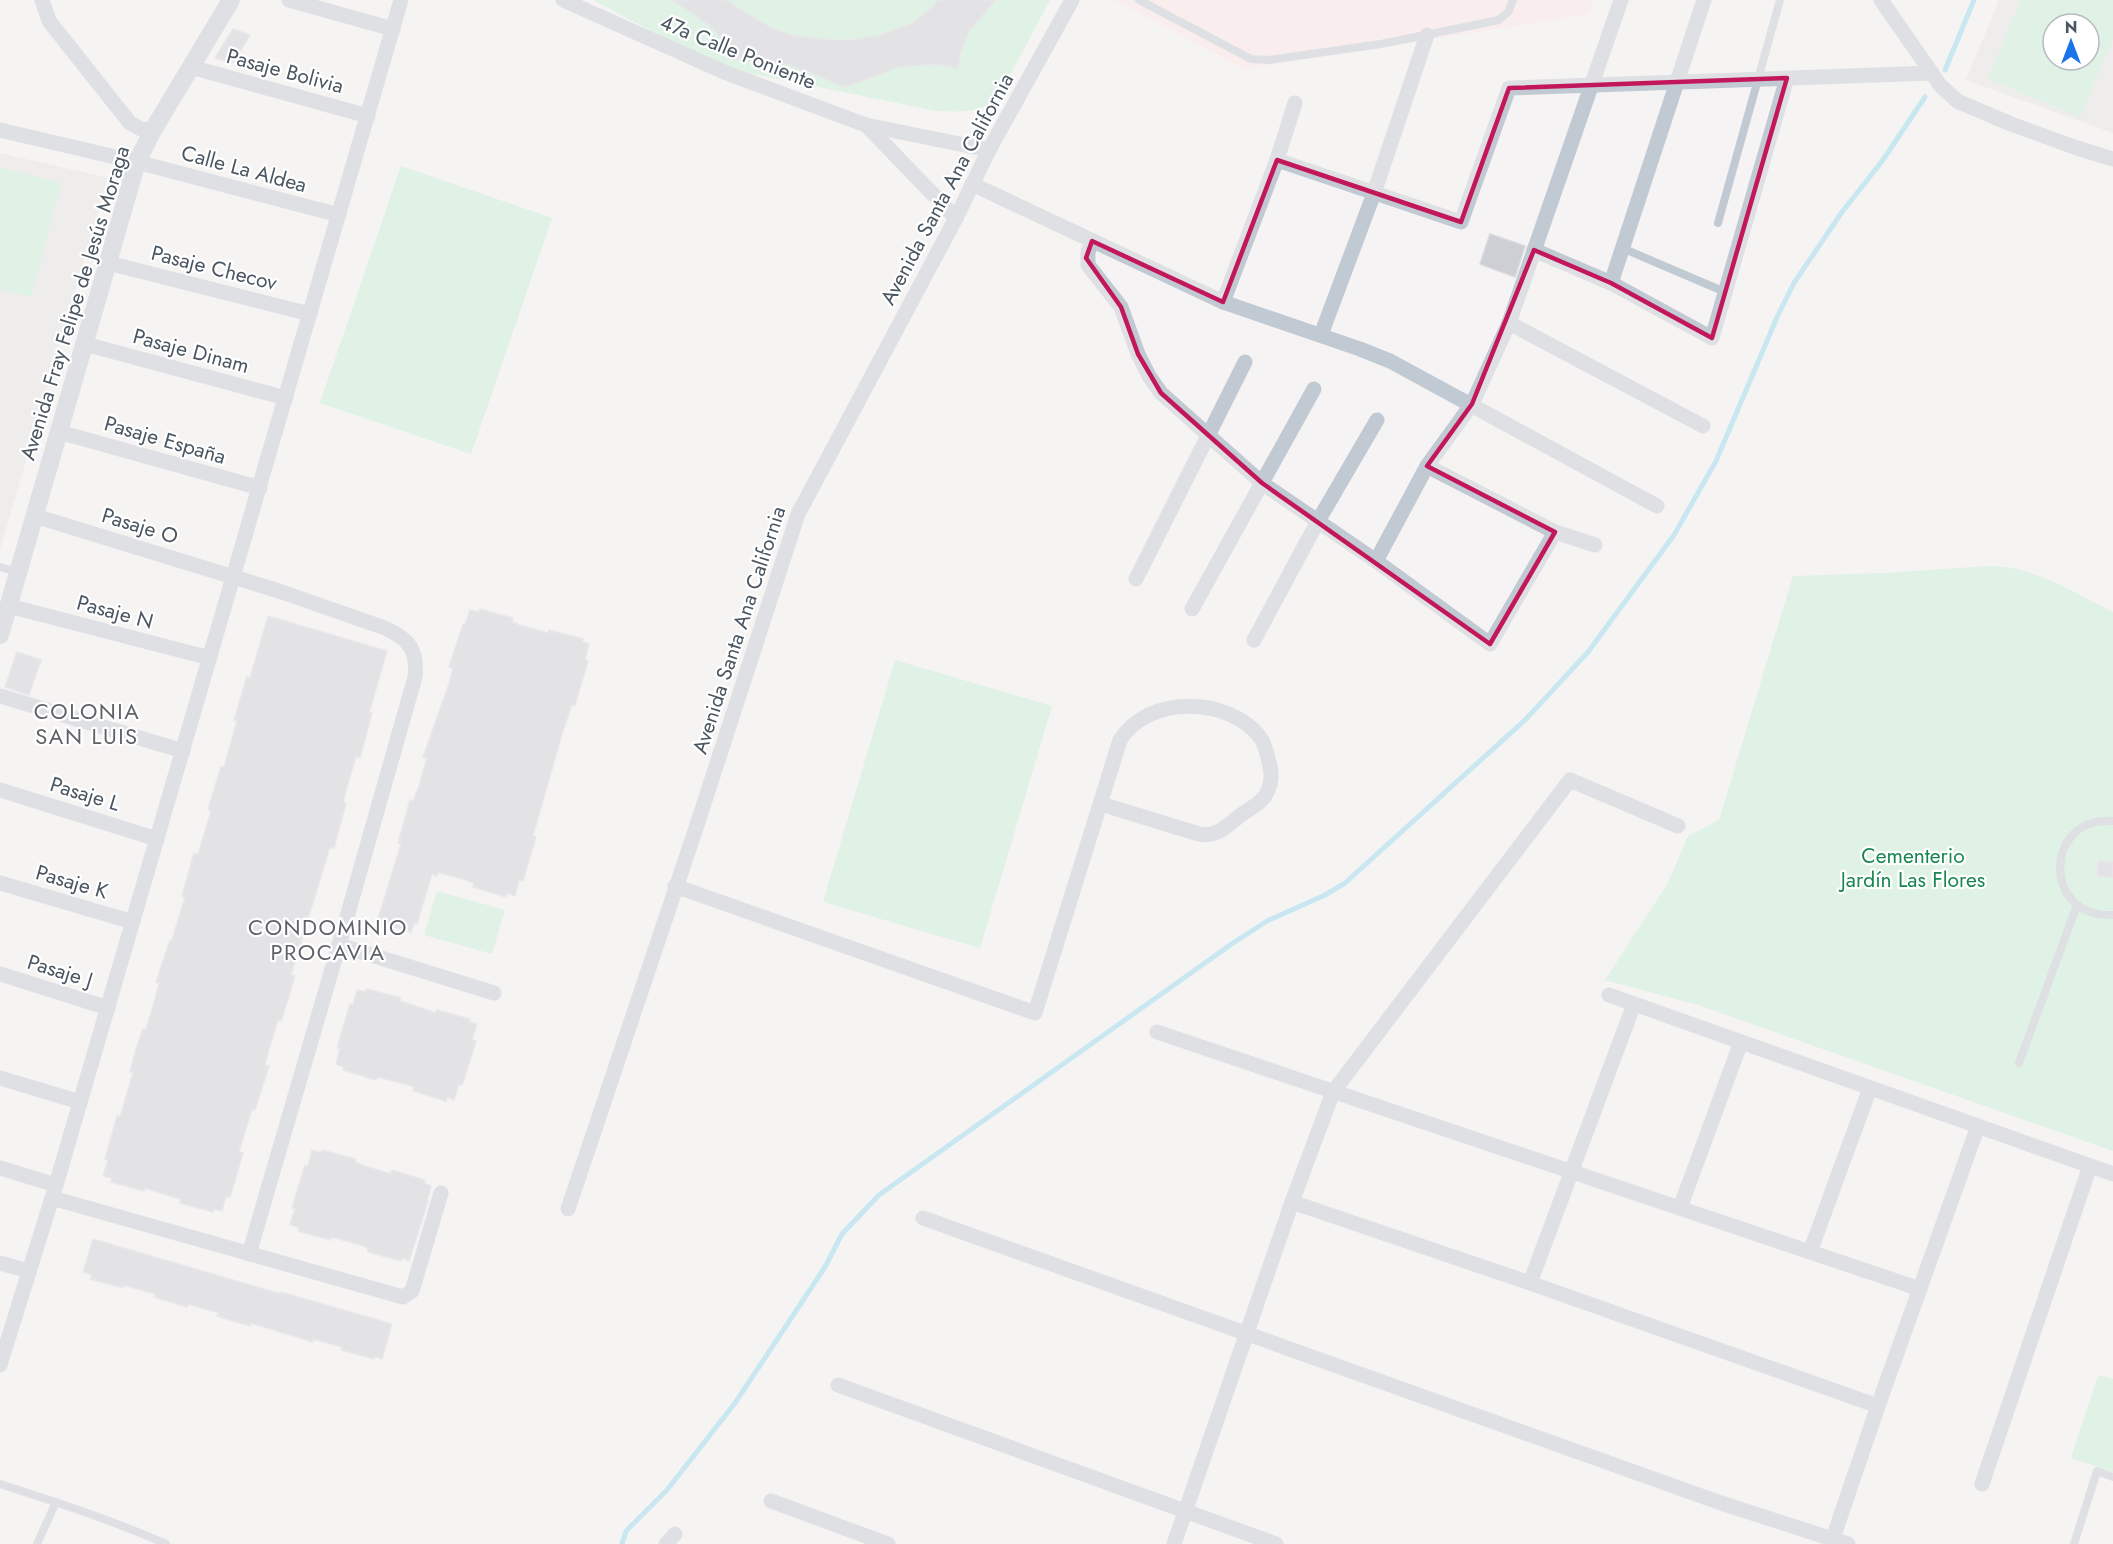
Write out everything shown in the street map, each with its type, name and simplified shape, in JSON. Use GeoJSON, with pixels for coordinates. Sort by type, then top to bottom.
{"type":"FeatureCollection","features":[{"type":"Feature","properties":{"kind":"street"},"geometry":{"type":"LineString","coordinates":[[42,0],[49,21],[130,123],[141,129],[153,130]]}},
{"type":"Feature","properties":{"kind":"street","name":"Avenida Fray Felipe de Jesús Moraga"},"geometry":{"type":"LineString","coordinates":[[0,635],[4,605],[18,572],[137,162],[153,130],[231,0]]}},
{"type":"Feature","properties":{"kind":"street"},"geometry":{"type":"LineString","coordinates":[[289,0],[393,29]]}},
{"type":"Feature","properties":{"kind":"street"},"geometry":{"type":"LineString","coordinates":[[0,1365],[54,1192],[401,0]]}},
{"type":"Feature","properties":{"kind":"street","name":"47a Calle Poniente"},"geometry":{"type":"LineString","coordinates":[[563,0],[724,72],[866,124],[989,150]]}},
{"type":"Feature","properties":{"kind":"street","name":"Avenida Santa Ana California"},"geometry":{"type":"LineString","coordinates":[[568,1209],[696,828],[798,514],[956,218],[989,150],[1072,0]]}},
{"type":"Feature","properties":{"kind":"street"},"geometry":{"type":"LineString","coordinates":[[1376,561],[1427,466],[1472,404],[1509,322],[1621,0]]}},
{"type":"Feature","properties":{"kind":"street"},"geometry":{"type":"LineString","coordinates":[[1611,283],[1704,0]]}},
{"type":"Feature","properties":{"kind":"street"},"geometry":{"type":"LineString","coordinates":[[1881,0],[1950,95],[1966,105],[2076,148],[2113,159]]}},
{"type":"Feature","properties":{"kind":"street"},"geometry":{"type":"LineString","coordinates":[[1321,335],[1374,193],[1427,36]]}},
{"type":"Feature","properties":{"kind":"street","name":"Pasaje Bolivia"},"geometry":{"type":"LineString","coordinates":[[191,67],[368,116]]}},
{"type":"Feature","properties":{"kind":"street"},"geometry":{"type":"LineString","coordinates":[[1277,160],[1461,222],[1509,88],[1932,73]]}},
{"type":"Feature","properties":{"kind":"street"},"geometry":{"type":"LineString","coordinates":[[1534,250],[1611,283],[1712,338],[1787,78]]}},
{"type":"Feature","properties":{"kind":"street"},"geometry":{"type":"LineString","coordinates":[[1223,302],[1277,160],[1295,103]]}},
{"type":"Feature","properties":{"kind":"street","name":"47a Calle Poniente"},"geometry":{"type":"LineString","coordinates":[[866,124],[956,218]]}},
{"type":"Feature","properties":{"kind":"street","name":"Calle La Aldea"},"geometry":{"type":"LineString","coordinates":[[0,130],[137,162],[339,215]]}},
{"type":"Feature","properties":{"kind":"street"},"geometry":{"type":"LineString","coordinates":[[972,184],[1223,302],[1390,361],[1658,506]]}},
{"type":"Feature","properties":{"kind":"street"},"geometry":{"type":"LineString","coordinates":[[1092,241],[1088,252],[1088,265],[1121,307],[1131,337],[1149,376],[1161,393],[1262,483],[1376,561],[1490,644],[1555,532]]}},
{"type":"Feature","properties":{"kind":"street","name":"Pasaje Checov"},"geometry":{"type":"LineString","coordinates":[[108,263],[310,314]]}},
{"type":"Feature","properties":{"kind":"street"},"geometry":{"type":"LineString","coordinates":[[1509,322],[1703,426]]}},
{"type":"Feature","properties":{"kind":"street","name":"Pasaje Dinam"},"geometry":{"type":"LineString","coordinates":[[85,344],[286,398]]}},
{"type":"Feature","properties":{"kind":"street"},"geometry":{"type":"LineString","coordinates":[[1136,579],[1245,362]]}},
{"type":"Feature","properties":{"kind":"street"},"geometry":{"type":"LineString","coordinates":[[1192,609],[1314,389]]}},
{"type":"Feature","properties":{"kind":"street"},"geometry":{"type":"LineString","coordinates":[[1254,640],[1318,521],[1377,420]]}},
{"type":"Feature","properties":{"kind":"street","name":"Pasaje España"},"geometry":{"type":"LineString","coordinates":[[59,432],[260,488]]}},
{"type":"Feature","properties":{"kind":"street"},"geometry":{"type":"LineString","coordinates":[[1427,466],[1555,532],[1595,545]]}},
{"type":"Feature","properties":{"kind":"street","name":"Pasaje O"},"geometry":{"type":"LineString","coordinates":[[34,516],[234,577],[385,628],[399,634],[414,651],[417,663],[415,676],[249,1254]]}},
{"type":"Feature","properties":{"kind":"street","name":"Pasaje N"},"geometry":{"type":"LineString","coordinates":[[4,605],[210,658]]}},
{"type":"Feature","properties":{"kind":"street"},"geometry":{"type":"LineString","coordinates":[[0,696],[183,751]]}},
{"type":"Feature","properties":{"kind":"street"},"geometry":{"type":"LineString","coordinates":[[675,886],[1035,1013],[1120,740],[1125,732],[1140,720],[1160,711],[1185,707],[1225,712],[1236,716],[1260,737],[1272,771],[1267,794],[1215,834],[1206,836],[1101,804]]}},
{"type":"Feature","properties":{"kind":"street"},"geometry":{"type":"LineString","coordinates":[[1174,1544],[1292,1202],[1333,1092],[1570,780],[1678,826]]}},
{"type":"Feature","properties":{"kind":"street","name":"Pasaje L"},"geometry":{"type":"LineString","coordinates":[[0,790],[157,838]]}},
{"type":"Feature","properties":{"kind":"street","name":"Pasaje K"},"geometry":{"type":"LineString","coordinates":[[0,883],[133,922]]}},
{"type":"Feature","properties":{"kind":"street"},"geometry":{"type":"LineString","coordinates":[[339,945],[494,993]]}},
{"type":"Feature","properties":{"kind":"street","name":"Pasaje J"},"geometry":{"type":"LineString","coordinates":[[0,974],[108,1008]]}},
{"type":"Feature","properties":{"kind":"street"},"geometry":{"type":"LineString","coordinates":[[1609,995],[2113,1174]]}},
{"type":"Feature","properties":{"kind":"street"},"geometry":{"type":"LineString","coordinates":[[1530,1283],[1634,1004]]}},
{"type":"Feature","properties":{"kind":"street"},"geometry":{"type":"LineString","coordinates":[[1157,1032],[1920,1288]]}},
{"type":"Feature","properties":{"kind":"street"},"geometry":{"type":"LineString","coordinates":[[1680,1208],[1742,1042]]}},
{"type":"Feature","properties":{"kind":"street"},"geometry":{"type":"LineString","coordinates":[[0,1078],[80,1102]]}},
{"type":"Feature","properties":{"kind":"street"},"geometry":{"type":"LineString","coordinates":[[1810,1252],[1870,1088]]}},
{"type":"Feature","properties":{"kind":"street"},"geometry":{"type":"LineString","coordinates":[[1832,1541],[1978,1126]]}},
{"type":"Feature","properties":{"kind":"street"},"geometry":{"type":"LineString","coordinates":[[1982,1484],[2090,1166]]}},
{"type":"Feature","properties":{"kind":"street"},"geometry":{"type":"LineString","coordinates":[[0,1168],[54,1192],[249,1254],[396,1296],[406,1296],[413,1287],[441,1193]]}},
{"type":"Feature","properties":{"kind":"street"},"geometry":{"type":"LineString","coordinates":[[1292,1202],[1878,1406]]}},
{"type":"Feature","properties":{"kind":"street"},"geometry":{"type":"LineString","coordinates":[[923,1218],[1721,1503],[1832,1541],[1848,1544]]}},
{"type":"Feature","properties":{"kind":"street"},"geometry":{"type":"LineString","coordinates":[[0,1263],[29,1271]]}},
{"type":"Feature","properties":{"kind":"street"},"geometry":{"type":"LineString","coordinates":[[838,1385],[1276,1544]]}},
{"type":"Feature","properties":{"kind":"street"},"geometry":{"type":"LineString","coordinates":[[771,1502],[888,1544]]}},
{"type":"Feature","properties":{"kind":"lane"},"geometry":{"type":"LineString","coordinates":[[1139,0],[1251,59],[1268,60],[1427,36],[1499,20],[1508,12],[1513,0]]}},
{"type":"Feature","properties":{"kind":"lane"},"geometry":{"type":"LineString","coordinates":[[1718,223],[1780,0]]}},
{"type":"Feature","properties":{"kind":"lane"},"geometry":{"type":"LineString","coordinates":[[1622,248],[1725,292]]}},
{"type":"Feature","properties":{"kind":"lane"},"geometry":{"type":"LineString","coordinates":[[0,567],[18,572]]}},
{"type":"Feature","properties":{"kind":"lane"},"geometry":{"type":"LineString","coordinates":[[2113,821],[2095,822],[2081,828],[2069,838],[2060,859],[2061,879],[2067,893],[2077,905],[2095,914],[2113,915]]}},
{"type":"Feature","properties":{"kind":"lane"},"geometry":{"type":"LineString","coordinates":[[2019,1063],[2077,905]]}},
{"type":"Feature","properties":{"kind":"lane"},"geometry":{"type":"LineString","coordinates":[[2074,1544],[2097,1472],[2113,1477]]}},
{"type":"Feature","properties":{"kind":"lane"},"geometry":{"type":"LineString","coordinates":[[0,1484],[137,1531],[166,1544]]}},
{"type":"Feature","properties":{"kind":"lane"},"geometry":{"type":"LineString","coordinates":[[37,1544],[56,1502]]}},
{"type":"Feature","properties":{"kind":"highlighted area"},"geometry":{"type":"Polygon","coordinates":[[[1787,78],[1712,338],[1611,283],[1534,250],[1472,404],[1427,466],[1555,532],[1490,644],[1262,483],[1161,393],[1138,354],[1121,307],[1086,258],[1092,241],[1223,302],[1277,160],[1461,222],[1509,88],[1787,78]]]}},
{"type":"Feature","properties":{"kind":"shaded area"},"geometry":{"type":"Polygon","coordinates":[[[1114,0],[1593,0],[1590,14],[1245,69],[1114,0]]]}},
{"type":"Feature","properties":{"kind":"shaded area"},"geometry":{"type":"Polygon","coordinates":[[[1999,0],[2113,0],[2113,133],[1966,80],[1999,0]]]}},
{"type":"Feature","properties":{"kind":"shaded area"},"geometry":{"type":"Polygon","coordinates":[[[0,153],[108,178],[0,550],[0,153]]]}},
{"type":"Feature","properties":{"kind":"green space"},"geometry":{"type":"Polygon","coordinates":[[[593,0],[1050,0],[998,98],[977,109],[953,112],[937,111],[753,74],[691,51],[593,0]]]}},
{"type":"Feature","properties":{"kind":"green space"},"geometry":{"type":"Polygon","coordinates":[[[2021,0],[2113,0],[2113,39],[2101,67],[2101,12],[2041,12],[2041,72],[2099,72],[2080,117],[1988,79],[2021,0]]]}},
{"type":"Feature","properties":{"kind":"green space"},"geometry":{"type":"Polygon","coordinates":[[[401,166],[552,218],[471,454],[320,403],[401,166]]]}},
{"type":"Feature","properties":{"kind":"green space"},"geometry":{"type":"Polygon","coordinates":[[[0,167],[61,183],[31,297],[0,289],[0,167]]]}},
{"type":"Feature","properties":{"kind":"green space","name":"Cementerio Jardín Las Flores"},"geometry":{"type":"Polygon","coordinates":[[[1989,566],[2022,570],[2037,575],[2113,612],[2113,1151],[1698,1005],[1605,980],[1668,883],[1688,836],[1719,820],[1793,576],[1989,566]]]}},
{"type":"Feature","properties":{"kind":"green space"},"geometry":{"type":"Polygon","coordinates":[[[895,660],[1052,706],[980,948],[823,902],[895,660]]]}},
{"type":"Feature","properties":{"kind":"green space"},"geometry":{"type":"Polygon","coordinates":[[[437,891],[505,910],[492,954],[424,935],[437,891]]]}},
{"type":"Feature","properties":{"kind":"green space"},"geometry":{"type":"Polygon","coordinates":[[[2098,1375],[2113,1379],[2113,1472],[2071,1458],[2098,1375]]]}},
{"type":"Feature","properties":{"kind":"building"},"geometry":{"type":"Polygon","coordinates":[[[672,0],[727,0],[774,29],[790,35],[852,40],[881,35],[912,23],[933,7],[938,0],[996,0],[970,30],[961,52],[958,68],[932,64],[899,67],[845,87],[790,65],[764,60],[736,59],[709,25],[672,0]]]}},
{"type":"Feature","properties":{"kind":"building"},"geometry":{"type":"Polygon","coordinates":[[[233,29],[250,35],[233,63],[215,58],[233,29]]]}},
{"type":"Feature","properties":{"kind":"building"},"geometry":{"type":"Polygon","coordinates":[[[1490,234],[1525,246],[1515,277],[1480,264],[1490,234]]]}},
{"type":"Feature","properties":{"kind":"building"},"geometry":{"type":"Polygon","coordinates":[[[480,609],[513,618],[512,621],[519,625],[583,639],[582,642],[589,644],[585,660],[588,661],[575,705],[572,704],[562,734],[533,836],[536,837],[523,881],[519,880],[515,896],[507,893],[506,897],[473,887],[474,883],[438,872],[437,876],[432,874],[417,924],[414,923],[411,932],[377,922],[401,844],[398,843],[410,800],[413,801],[427,758],[423,757],[449,684],[453,668],[449,667],[463,624],[465,625],[470,610],[479,612],[480,609]]]}},
{"type":"Feature","properties":{"kind":"building"},"geometry":{"type":"Polygon","coordinates":[[[268,616],[387,651],[369,713],[372,713],[360,758],[356,757],[347,787],[343,802],[346,803],[334,848],[330,847],[291,975],[295,976],[281,1021],[278,1020],[269,1049],[265,1065],[269,1066],[255,1110],[252,1109],[239,1152],[243,1153],[230,1197],[226,1196],[222,1211],[214,1209],[213,1212],[180,1203],[181,1199],[145,1188],[144,1191],[111,1182],[112,1178],[103,1176],[108,1160],[105,1159],[117,1116],[120,1117],[133,1073],[130,1072],[136,1049],[143,1029],[146,1030],[159,983],[156,982],[185,897],[182,896],[194,853],[198,854],[203,838],[211,811],[208,809],[221,767],[224,767],[237,721],[234,720],[247,677],[250,678],[268,616]]]}},
{"type":"Feature","properties":{"kind":"building"},"geometry":{"type":"Polygon","coordinates":[[[17,652],[41,660],[29,695],[5,687],[17,652]]]}},
{"type":"Feature","properties":{"kind":"building"},"geometry":{"type":"Polygon","coordinates":[[[2098,861],[2113,862],[2113,878],[2097,876],[2098,861]]]}},
{"type":"Feature","properties":{"kind":"building"},"geometry":{"type":"Polygon","coordinates":[[[367,989],[401,998],[400,1001],[436,1013],[437,1010],[470,1019],[469,1022],[477,1024],[472,1040],[476,1041],[462,1085],[459,1084],[454,1100],[447,1097],[446,1101],[413,1091],[414,1087],[405,1084],[377,1077],[376,1080],[343,1070],[344,1067],[336,1064],[340,1048],[337,1048],[350,1004],[353,1005],[357,990],[366,992],[367,989]]]}},
{"type":"Feature","properties":{"kind":"building"},"geometry":{"type":"Polygon","coordinates":[[[312,1150],[321,1153],[322,1150],[355,1159],[355,1162],[362,1165],[391,1174],[392,1170],[425,1180],[424,1183],[431,1186],[409,1261],[368,1252],[368,1248],[332,1237],[331,1240],[298,1231],[299,1227],[290,1225],[295,1209],[292,1208],[312,1150]]]}},
{"type":"Feature","properties":{"kind":"building"},"geometry":{"type":"Polygon","coordinates":[[[93,1239],[392,1324],[382,1359],[341,1350],[342,1347],[313,1339],[313,1342],[251,1323],[250,1326],[217,1316],[219,1313],[188,1304],[187,1307],[124,1285],[124,1288],[90,1279],[92,1275],[83,1272],[93,1239]]]}},
{"type":"Feature","properties":{"kind":"waterway"},"geometry":{"type":"LineString","coordinates":[[1945,70],[1974,0]]}},
{"type":"Feature","properties":{"kind":"waterway"},"geometry":{"type":"LineString","coordinates":[[622,1544],[626,1531],[667,1490],[735,1403],[825,1267],[842,1234],[879,1195],[1233,943],[1267,921],[1325,895],[1345,883],[1525,720],[1588,652],[1674,535],[1716,461],[1778,315],[1794,283],[1842,212],[1883,160],[1925,97]]}},
{"type":"Feature","properties":{"kind":"district","name":"COLONIA SAN LUIS"},"geometry":{"type":"Point","coordinates":[87,724]}},
{"type":"Feature","properties":{"kind":"district","name":"CONDOMINIO PROCAVIA"},"geometry":{"type":"Point","coordinates":[328,940]}}]}
